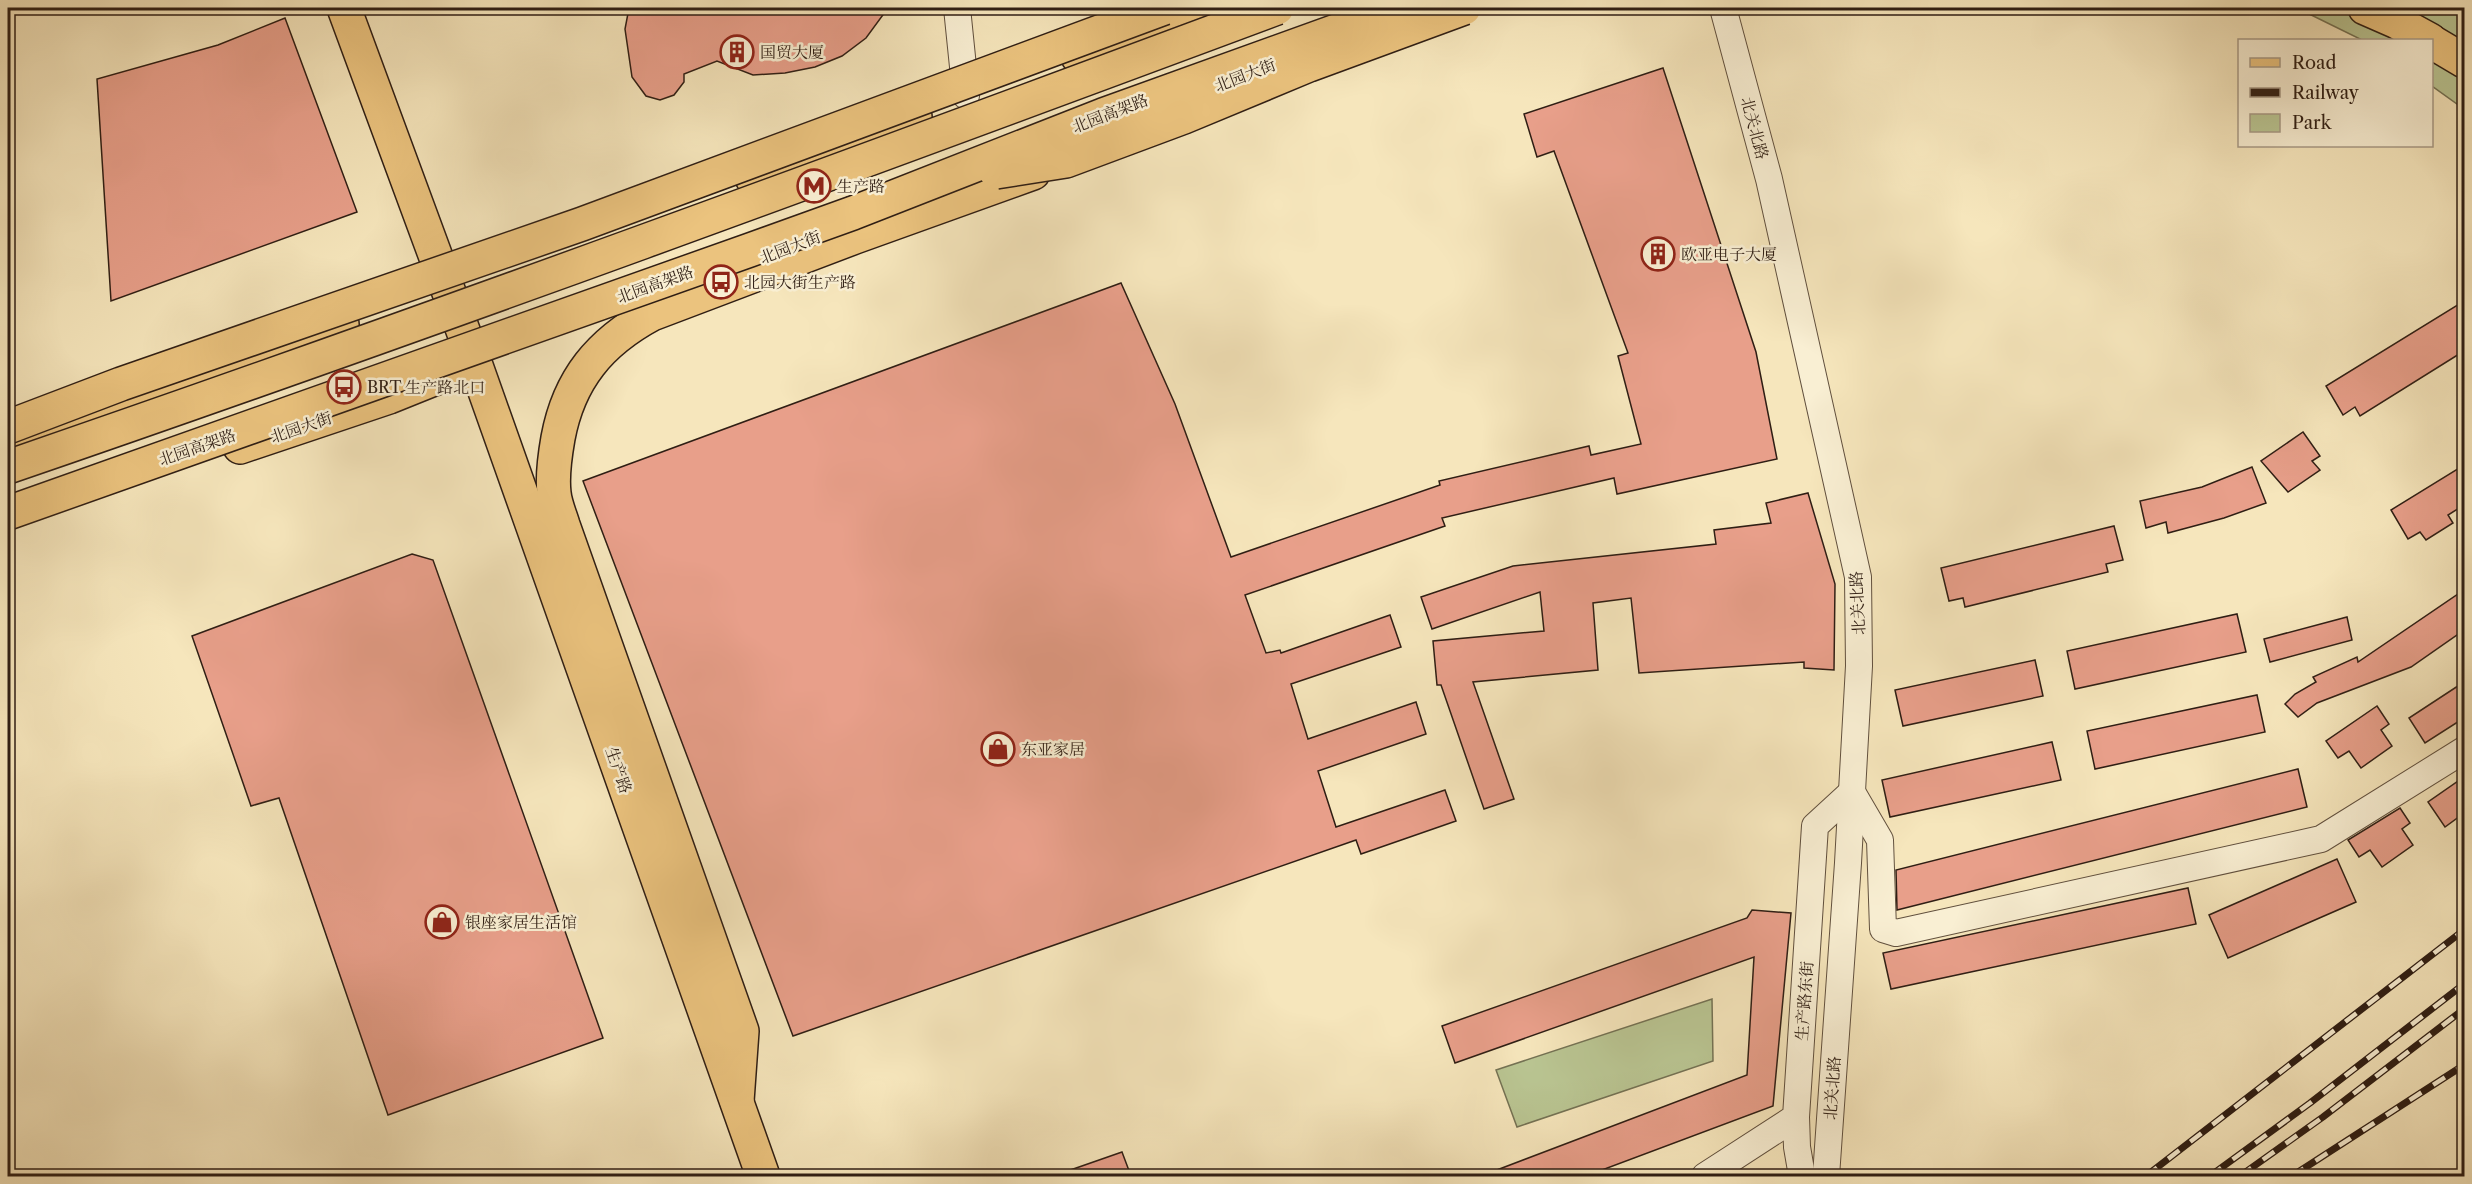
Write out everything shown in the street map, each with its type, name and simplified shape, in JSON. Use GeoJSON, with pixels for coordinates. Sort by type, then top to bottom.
{"type":"FeatureCollection","features":[{"type":"Feature","properties":{"kind":"main road"},"geometry":{"type":"LineString","coordinates":[[344,8],[446,285]]}},
{"type":"Feature","properties":{"kind":"main road"},"geometry":{"type":"LineString","coordinates":[[8,443],[446,285],[644,218],[860,139],[966,96],[1214,8]]}},
{"type":"Feature","properties":{"kind":"main road"},"geometry":{"type":"LineString","coordinates":[[8,467],[241,387],[1277,8]]}},
{"type":"Feature","properties":{"kind":"main road","name":"北园高架路"},"geometry":{"type":"LineString","coordinates":[[8,513],[305,410],[853,213],[1103,115],[1400,8]]}},
{"type":"Feature","properties":{"kind":"main road","name":"北园大街"},"geometry":{"type":"LineString","coordinates":[[8,526],[389,397],[1350,35],[1435,8]]}},
{"type":"Feature","properties":{"kind":"main road"},"geometry":{"type":"LineString","coordinates":[[737,1101],[742,1031],[554,494],[556,448],[562,419],[571,393],[589,363],[609,342],[627,328],[652,314],[1184,117],[1310,65],[1464,8]]}},
{"type":"Feature","properties":{"kind":"main road"},"geometry":{"type":"LineString","coordinates":[[2366,8],[2427,39]]}},
{"type":"Feature","properties":{"kind":"main road"},"geometry":{"type":"LineString","coordinates":[[8,427],[121,384],[582,224],[1166,9]]}},
{"type":"Feature","properties":{"kind":"main road"},"geometry":{"type":"LineString","coordinates":[[1184,117],[1325,35]]}},
{"type":"Feature","properties":{"kind":"main road"},"geometry":{"type":"LineString","coordinates":[[2433,42],[2464,61]]}},
{"type":"Feature","properties":{"kind":"main road"},"geometry":{"type":"LineString","coordinates":[[820,176],[996,70]]}},
{"type":"Feature","properties":{"kind":"main road"},"geometry":{"type":"LineString","coordinates":[[853,213],[1001,170],[1066,161]]}},
{"type":"Feature","properties":{"kind":"main road","name":"生产路"},"geometry":{"type":"LineString","coordinates":[[446,285],[764,1176]]}},
{"type":"Feature","properties":{"kind":"street"},"geometry":{"type":"LineString","coordinates":[[957,8],[966,96]]}},
{"type":"Feature","properties":{"kind":"street","name":"北关北路"},"geometry":{"type":"LineString","coordinates":[[1723,8],[1769,179],[1858,577],[1859,666],[1826,1176]]}},
{"type":"Feature","properties":{"kind":"street"},"geometry":{"type":"LineString","coordinates":[[1852,792],[1880,840],[1883,929],[1896,933],[2321,839],[2464,750]]}},
{"type":"Feature","properties":{"kind":"street","name":"生产路东街"},"geometry":{"type":"LineString","coordinates":[[1802,1176],[1797,1147],[1796,1117],[1815,826],[1852,792]]}},
{"type":"Feature","properties":{"kind":"street"},"geometry":{"type":"LineString","coordinates":[[1705,1176],[1796,1117]]}},
{"type":"Feature","properties":{"kind":"green space"},"geometry":{"type":"Polygon","coordinates":[[[2297,8],[2464,8],[2464,109],[2433,87],[2433,39],[2360,39],[2297,8]]]}},
{"type":"Feature","properties":{"kind":"green space"},"geometry":{"type":"Polygon","coordinates":[[[1712,999],[1713,1061],[1517,1127],[1496,1070],[1712,999]]]}},
{"type":"Feature","properties":{"kind":"building","name":"国贸大厦"},"geometry":{"type":"Polygon","coordinates":[[[629,8],[888,8],[866,38],[842,56],[815,67],[785,73],[753,75],[717,61],[684,74],[684,82],[674,95],[660,100],[646,96],[632,77],[625,29],[629,8]]]}},
{"type":"Feature","properties":{"kind":"building"},"geometry":{"type":"Polygon","coordinates":[[[285,18],[357,212],[111,301],[97,79],[218,45],[285,18]]]}},
{"type":"Feature","properties":{"kind":"building","name":"东亚家居"},"geometry":{"type":"Polygon","coordinates":[[[1663,68],[1756,352],[1777,459],[1617,494],[1614,478],[1442,518],[1445,526],[1245,595],[1266,653],[1280,650],[1281,653],[1390,615],[1401,647],[1291,684],[1308,739],[1416,702],[1426,734],[1318,771],[1336,827],[1445,790],[1456,821],[1361,854],[1356,840],[793,1036],[583,481],[1121,283],[1175,404],[1231,557],[1440,485],[1439,481],[1589,446],[1591,455],[1641,444],[1618,356],[1628,353],[1554,151],[1537,157],[1524,114],[1663,68]]]}},
{"type":"Feature","properties":{"kind":"building"},"geometry":{"type":"Polygon","coordinates":[[[2464,301],[2464,351],[2360,416],[2355,407],[2343,415],[2326,386],[2464,301]]]}},
{"type":"Feature","properties":{"kind":"building"},"geometry":{"type":"Polygon","coordinates":[[[2303,432],[2320,456],[2312,461],[2320,470],[2288,492],[2261,461],[2303,432]]]}},
{"type":"Feature","properties":{"kind":"building"},"geometry":{"type":"Polygon","coordinates":[[[2464,465],[2464,505],[2448,515],[2453,523],[2426,540],[2420,532],[2408,539],[2391,510],[2464,465]]]}},
{"type":"Feature","properties":{"kind":"building"},"geometry":{"type":"Polygon","coordinates":[[[2252,467],[2266,503],[2224,518],[2168,533],[2166,522],[2146,528],[2140,501],[2202,487],[2252,467]]]}},
{"type":"Feature","properties":{"kind":"building"},"geometry":{"type":"Polygon","coordinates":[[[1808,493],[1835,584],[1834,670],[1804,668],[1804,662],[1639,673],[1631,598],[1593,603],[1598,670],[1473,682],[1514,799],[1484,809],[1441,685],[1437,685],[1433,641],[1544,631],[1540,592],[1432,629],[1421,597],[1513,566],[1716,544],[1714,530],[1771,523],[1766,503],[1808,493]]]}},
{"type":"Feature","properties":{"kind":"building"},"geometry":{"type":"Polygon","coordinates":[[[2114,526],[2123,560],[2106,564],[2108,572],[1965,607],[1963,598],[1949,601],[1941,568],[2114,526]]]}},
{"type":"Feature","properties":{"kind":"building","name":"银座家居生活馆"},"geometry":{"type":"Polygon","coordinates":[[[412,554],[433,560],[603,1038],[388,1115],[279,798],[251,806],[192,636],[412,554]]]}},
{"type":"Feature","properties":{"kind":"building"},"geometry":{"type":"Polygon","coordinates":[[[2464,590],[2464,630],[2411,667],[2317,703],[2298,717],[2285,704],[2295,694],[2316,682],[2313,677],[2357,657],[2358,662],[2464,590]]]}},
{"type":"Feature","properties":{"kind":"building"},"geometry":{"type":"Polygon","coordinates":[[[2237,614],[2246,652],[2075,689],[2067,651],[2237,614]]]}},
{"type":"Feature","properties":{"kind":"building"},"geometry":{"type":"Polygon","coordinates":[[[2347,617],[2352,640],[2270,662],[2264,639],[2347,617]]]}},
{"type":"Feature","properties":{"kind":"building"},"geometry":{"type":"Polygon","coordinates":[[[2035,660],[2043,696],[1903,726],[1895,690],[2035,660]]]}},
{"type":"Feature","properties":{"kind":"building"},"geometry":{"type":"Polygon","coordinates":[[[2464,682],[2464,718],[2425,743],[2409,718],[2464,682]]]}},
{"type":"Feature","properties":{"kind":"building"},"geometry":{"type":"Polygon","coordinates":[[[2257,695],[2265,732],[2095,769],[2087,731],[2257,695]]]}},
{"type":"Feature","properties":{"kind":"building"},"geometry":{"type":"Polygon","coordinates":[[[2377,706],[2389,724],[2381,730],[2392,746],[2361,768],[2349,751],[2338,758],[2326,741],[2377,706]]]}},
{"type":"Feature","properties":{"kind":"building"},"geometry":{"type":"Polygon","coordinates":[[[2052,742],[2061,780],[1890,817],[1882,780],[2052,742]]]}},
{"type":"Feature","properties":{"kind":"building"},"geometry":{"type":"Polygon","coordinates":[[[2298,769],[2307,807],[1897,910],[1896,870],[2298,769]]]}},
{"type":"Feature","properties":{"kind":"building"},"geometry":{"type":"Polygon","coordinates":[[[2464,777],[2464,813],[2445,827],[2428,802],[2464,777]]]}},
{"type":"Feature","properties":{"kind":"building"},"geometry":{"type":"Polygon","coordinates":[[[2400,808],[2410,823],[2402,829],[2413,845],[2382,867],[2370,850],[2359,857],[2348,840],[2400,808]]]}},
{"type":"Feature","properties":{"kind":"building"},"geometry":{"type":"Polygon","coordinates":[[[2337,859],[2356,902],[2228,958],[2209,915],[2337,859]]]}},
{"type":"Feature","properties":{"kind":"building"},"geometry":{"type":"Polygon","coordinates":[[[2188,888],[2196,924],[1891,989],[1883,953],[2188,888]]]}},
{"type":"Feature","properties":{"kind":"building"},"geometry":{"type":"Polygon","coordinates":[[[1752,910],[1791,913],[1773,1106],[1586,1176],[1481,1176],[1747,1075],[1754,957],[1455,1063],[1442,1026],[1747,918],[1752,910]]]}},
{"type":"Feature","properties":{"kind":"building"},"geometry":{"type":"Polygon","coordinates":[[[1122,1152],[1131,1176],[1060,1176],[1059,1174],[1122,1152]]]}},
{"type":"Feature","properties":{"kind":"railway"},"geometry":{"type":"LineString","coordinates":[[2146,1176],[2464,930]]}},
{"type":"Feature","properties":{"kind":"railway"},"geometry":{"type":"LineString","coordinates":[[2210,1176],[2310,1103],[2464,984]]}},
{"type":"Feature","properties":{"kind":"railway"},"geometry":{"type":"LineString","coordinates":[[2240,1176],[2323,1117],[2464,1009]]}},
{"type":"Feature","properties":{"kind":"railway"},"geometry":{"type":"LineString","coordinates":[[2292,1176],[2464,1065]]}},
{"type":"Feature","properties":{"kind":"place","name":"国贸大厦"},"geometry":{"type":"Point","coordinates":[737,52]}},
{"type":"Feature","properties":{"kind":"place","name":"生产路"},"geometry":{"type":"Point","coordinates":[814,186]}},
{"type":"Feature","properties":{"kind":"place","name":"欧亚电子大厦"},"geometry":{"type":"Point","coordinates":[1658,254]}},
{"type":"Feature","properties":{"kind":"place","name":"北园大街生产路"},"geometry":{"type":"Point","coordinates":[721,282]}},
{"type":"Feature","properties":{"kind":"place","name":"BRT 生产路北口"},"geometry":{"type":"Point","coordinates":[344,387]}},
{"type":"Feature","properties":{"kind":"place","name":"东亚家居"},"geometry":{"type":"Point","coordinates":[998,749]}},
{"type":"Feature","properties":{"kind":"place","name":"银座家居生活馆"},"geometry":{"type":"Point","coordinates":[442,922]}}]}
